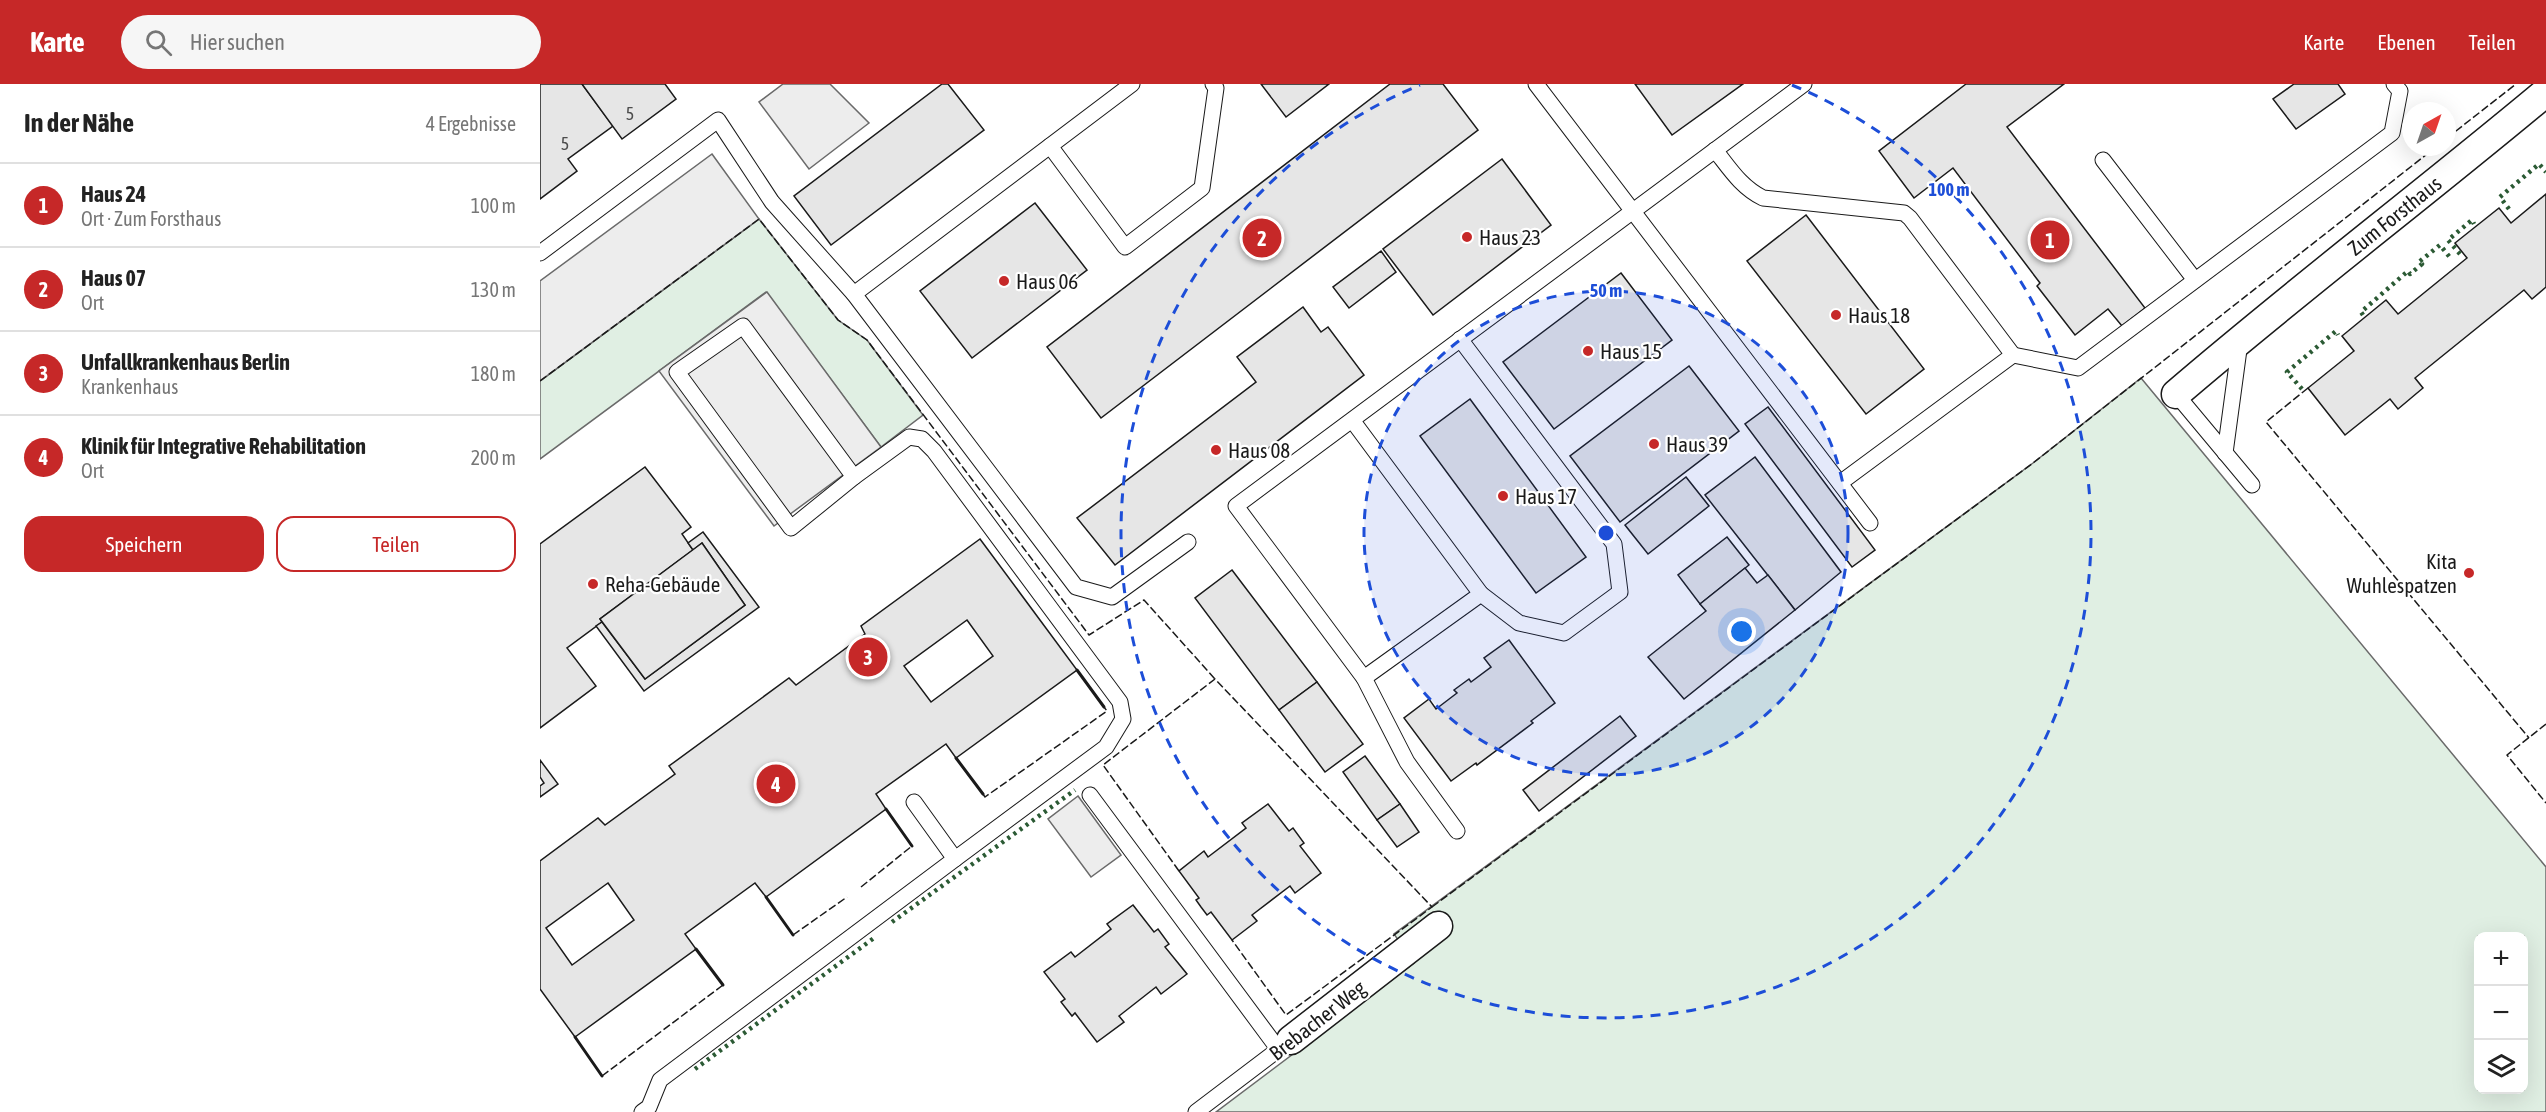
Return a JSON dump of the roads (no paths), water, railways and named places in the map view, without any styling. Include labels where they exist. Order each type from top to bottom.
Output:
[{"type":"street","name":"Zum Forsthaus","points":[[2176,394],[2240,339],[2546,92]]},
{"type":"street","name":"Brebacher Weg","points":[[1285,1045],[1438,926]]},
{"type":"lane","points":[[854,294],[1132,84]]},
{"type":"lane","points":[[1050,146],[1125,247],[1202,188],[1216,88],[1213,84]]},
{"type":"lane","points":[[1536,84],[1870,523]]},
{"type":"lane","points":[[1457,831],[1407,762],[1364,678],[1236,506],[1804,84]]},
{"type":"lane","points":[[1715,150],[1741,183],[1763,198],[1904,213],[1911,218],[2013,355],[2078,368],[2392,133],[2400,91],[2394,84]]},
{"type":"lane","points":[[540,253],[718,120],[772,202],[854,294],[1076,587],[1112,597],[1188,542]]},
{"type":"lane","points":[[2103,160],[2195,280]]},
{"type":"lane","points":[[642,1112],[649,1107],[660,1080],[1106,747],[1123,719],[1120,702],[934,451],[922,439],[909,437],[854,477],[791,528],[677,372],[743,326],[854,477]]},
{"type":"lane","points":[[1352,420],[1481,594],[1518,623],[1564,633],[1620,592],[1614,544],[1460,339]]},
{"type":"lane","points":[[2225,453],[2240,339]]},
{"type":"lane","points":[[1840,483],[2013,355]]},
{"type":"lane","name":"Zum Forsthaus","points":[[2176,394],[2252,485]]},
{"type":"lane","points":[[1364,678],[1481,594]]},
{"type":"lane","points":[[1090,795],[1285,1045]]},
{"type":"lane","points":[[914,802],[955,859]]},
{"type":"lane","name":"Brebacher Weg","points":[[1196,1112],[1285,1045]]},
{"type":"place","name":"Haus 23","points":[[1467,237]]},
{"type":"place","name":"Haus 07","points":[[1262,238]]},
{"type":"place","name":"Haus 24","points":[[2050,240]]},
{"type":"place","name":"Haus 06","points":[[1004,281]]},
{"type":"place","name":"Haus 18","points":[[1836,315]]},
{"type":"place","name":"Haus 15","points":[[1588,351]]},
{"type":"place","name":"Haus 39","points":[[1654,444]]},
{"type":"place","name":"Haus 08","points":[[1216,450]]},
{"type":"place","name":"Haus 17","points":[[1503,496]]},
{"type":"place","name":"Kita Wuhlespatzen","points":[[2469,573]]},
{"type":"place","name":"Reha-Gebäude","points":[[593,584]]},
{"type":"place","name":"Unfallkrankenhaus Berlin","points":[[868,657]]},
{"type":"place","name":"Klinik für Integrative Rehabilitation","points":[[776,784]]}]
